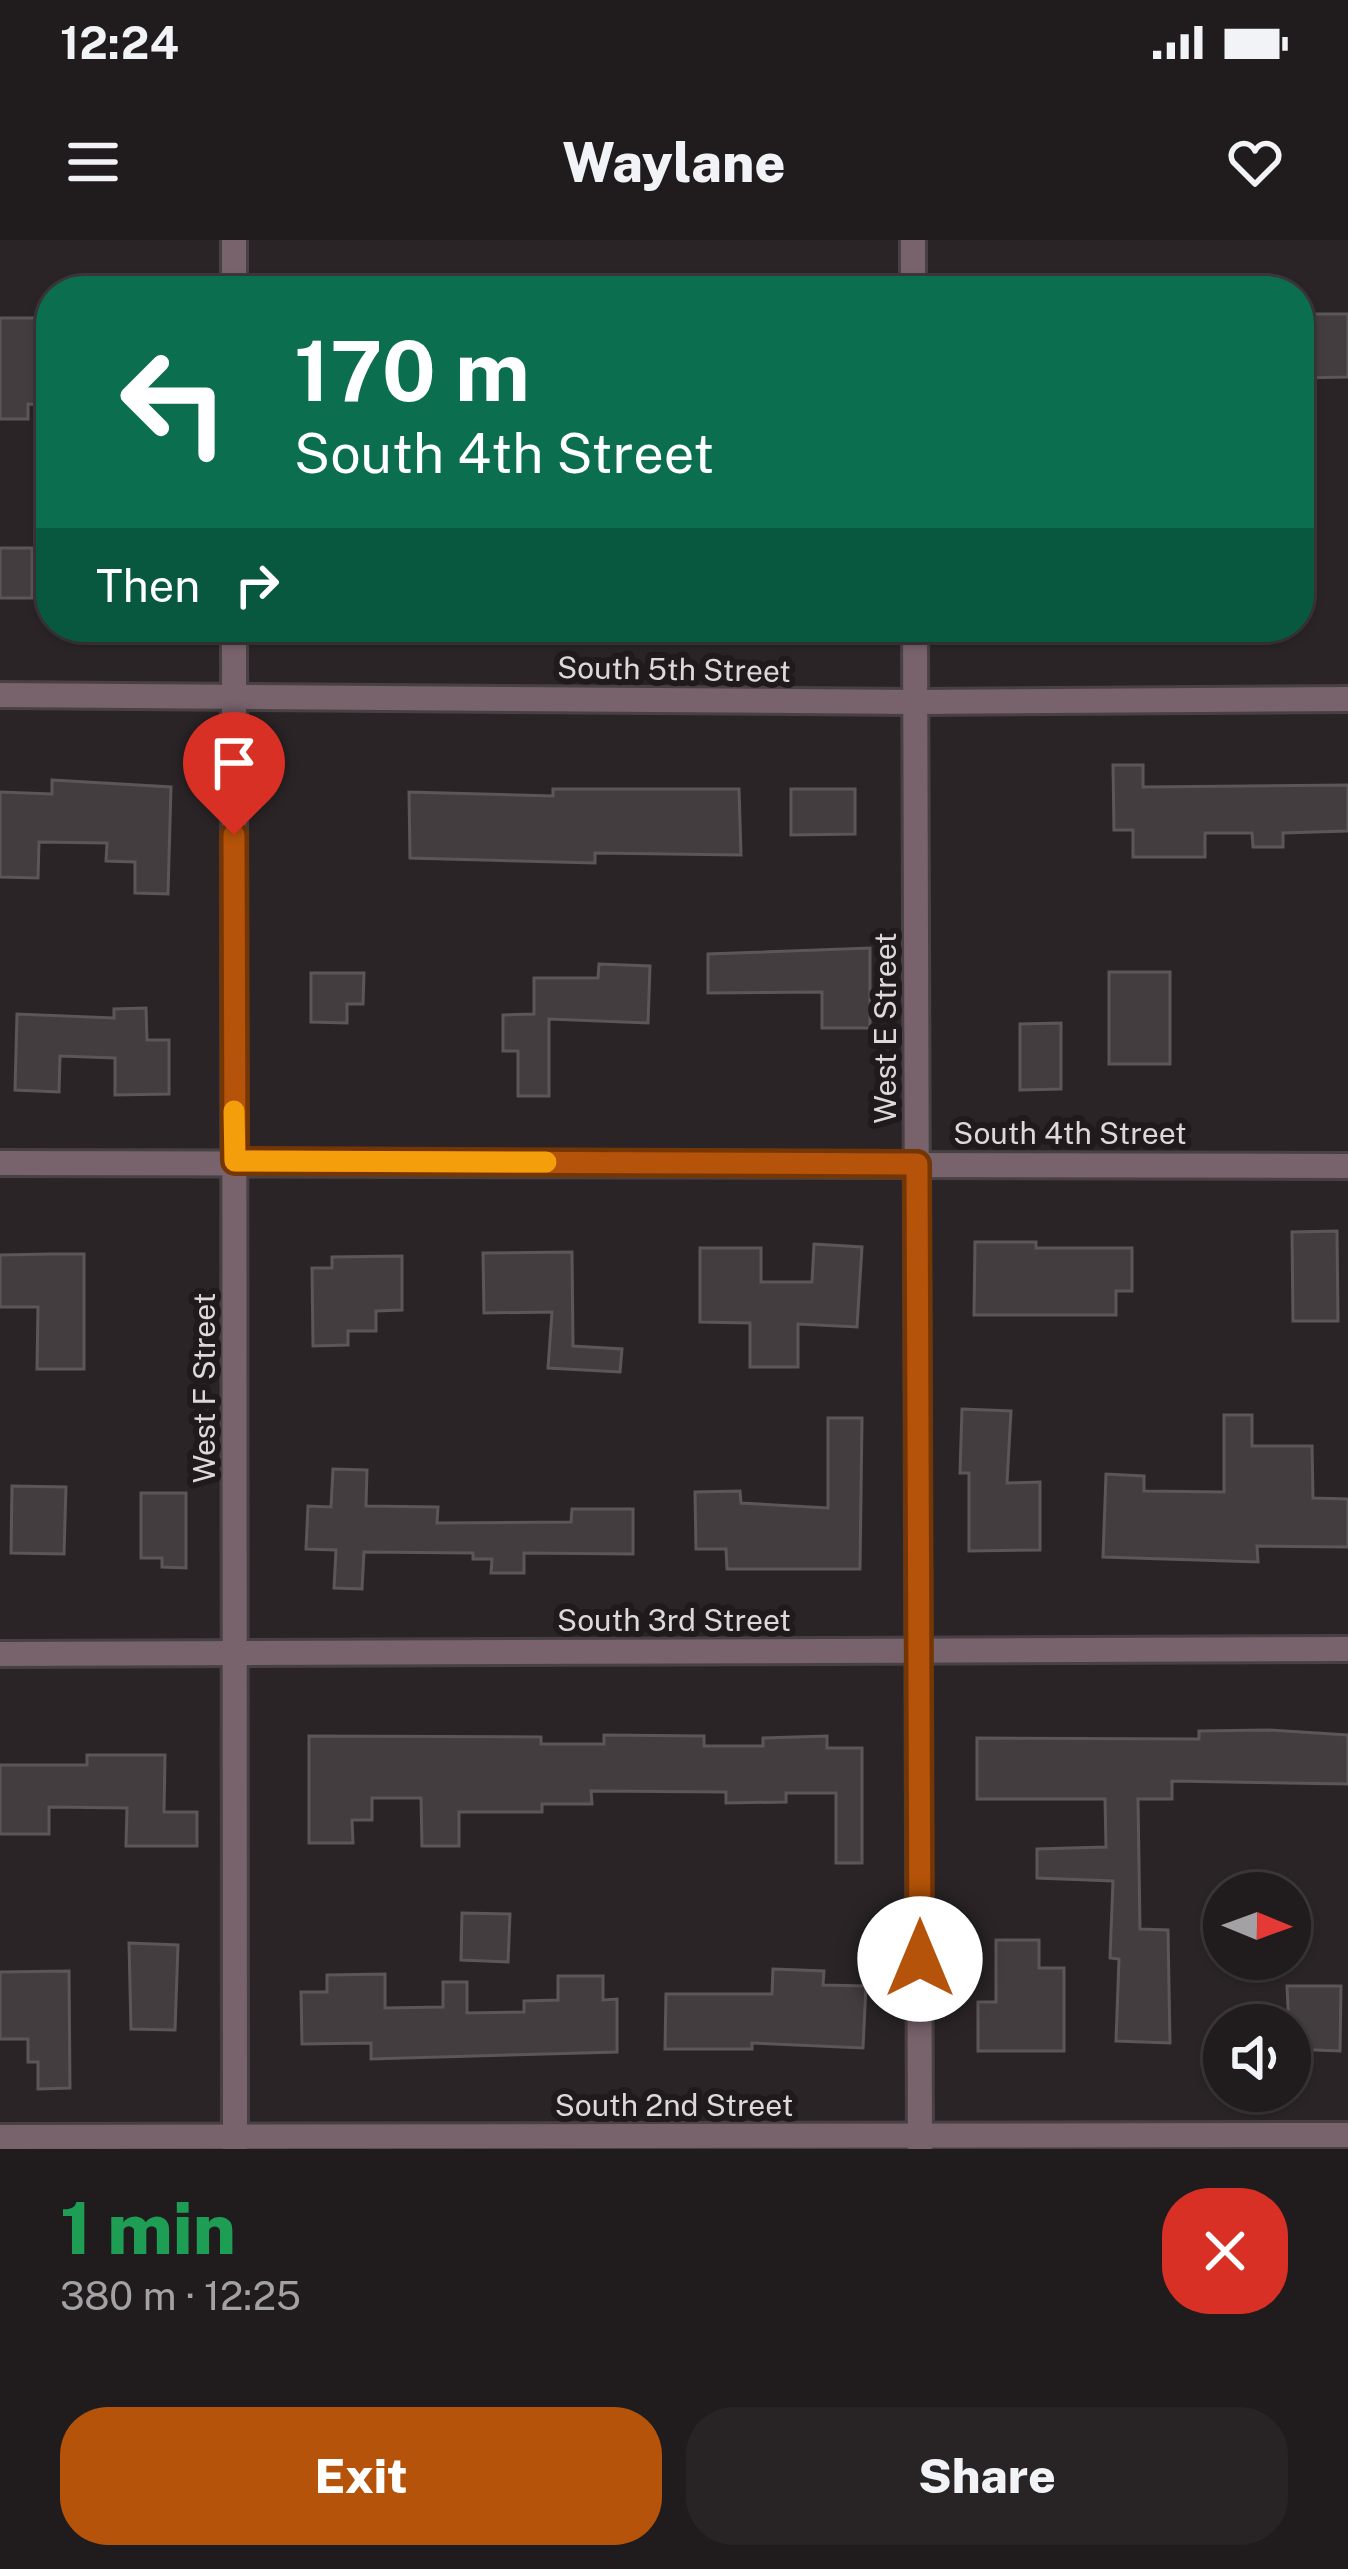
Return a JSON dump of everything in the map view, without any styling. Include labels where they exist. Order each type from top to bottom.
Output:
[{"type":"street","points":[[234,240],[234,276]]},
{"type":"street","points":[[913,240],[914,276]]},
{"type":"street","name":"West F Street","points":[[234,642],[235,2143]]},
{"type":"street","name":"West E Street","points":[[915,642],[920,2142]]},
{"type":"street","name":"South 5th Street","points":[[0,695],[915,702],[1348,699]]},
{"type":"street","name":"South 4th Street","points":[[0,1163],[1348,1166]]},
{"type":"street","name":"South 3rd Street","points":[[0,1654],[1348,1649]]},
{"type":"street","name":"South 2nd Street","points":[[0,2137],[235,2143],[920,2142],[1348,2135]]},
{"type":"building","points":[[1314,314],[1348,314],[1348,377],[1314,378]]},
{"type":"building","points":[[0,318],[36,318],[36,404],[28,404],[28,419],[0,419]]},
{"type":"building","points":[[0,548],[32,548],[32,598],[0,598]]},
{"type":"building","points":[[1113,765],[1143,765],[1143,787],[1348,785],[1348,831],[1283,833],[1283,847],[1253,847],[1252,833],[1205,833],[1205,857],[1133,857],[1133,830],[1114,830]]},
{"type":"building","points":[[52,780],[171,787],[168,894],[135,893],[135,862],[106,861],[107,843],[39,842],[38,878],[0,877],[0,792],[52,794]]},
{"type":"building","points":[[553,789],[739,789],[741,855],[595,853],[595,863],[410,858],[409,792],[553,796]]},
{"type":"building","points":[[791,789],[855,789],[855,834],[791,835]]},
{"type":"building","points":[[870,948],[870,1028],[822,1028],[822,992],[708,993],[708,954]]},
{"type":"building","points":[[599,964],[650,966],[648,1023],[549,1019],[549,1096],[518,1096],[518,1051],[503,1051],[503,1015],[534,1014],[534,978],[598,978]]},
{"type":"building","points":[[1109,972],[1170,972],[1170,1064],[1109,1064]]},
{"type":"building","points":[[311,973],[364,973],[363,1004],[347,1004],[347,1023],[311,1022]]},
{"type":"building","points":[[146,1008],[147,1040],[169,1040],[169,1094],[115,1095],[115,1058],[60,1056],[59,1092],[15,1090],[17,1014],[114,1018],[114,1009]]},
{"type":"building","points":[[1061,1023],[1061,1089],[1020,1090],[1020,1024]]},
{"type":"building","points":[[1337,1231],[1338,1321],[1293,1321],[1292,1232]]},
{"type":"building","points":[[975,1242],[1036,1242],[1036,1248],[1132,1248],[1132,1291],[1116,1291],[1116,1315],[974,1315]]},
{"type":"building","points":[[814,1244],[862,1247],[857,1327],[798,1324],[798,1367],[750,1367],[750,1323],[700,1322],[700,1248],[761,1248],[761,1282],[812,1282]]},
{"type":"building","points":[[572,1252],[573,1346],[622,1349],[620,1372],[548,1368],[552,1312],[484,1313],[483,1253]]},
{"type":"building","points":[[84,1254],[84,1369],[37,1369],[38,1307],[0,1307],[0,1255]]},
{"type":"building","points":[[402,1256],[402,1310],[376,1311],[376,1331],[348,1331],[348,1345],[313,1346],[312,1268],[332,1268],[332,1257]]},
{"type":"building","points":[[962,1409],[1011,1411],[1007,1483],[1040,1482],[1040,1550],[969,1551],[969,1473],[960,1473]]},
{"type":"building","points":[[1224,1415],[1252,1415],[1252,1446],[1312,1446],[1313,1498],[1348,1499],[1348,1547],[1257,1546],[1258,1562],[1103,1557],[1106,1474],[1144,1476],[1144,1491],[1224,1492]]},
{"type":"building","points":[[828,1418],[862,1418],[860,1569],[727,1569],[726,1549],[696,1549],[695,1492],[740,1491],[741,1503],[828,1508]]},
{"type":"building","points":[[333,1469],[367,1470],[366,1506],[438,1507],[437,1523],[571,1522],[572,1509],[633,1509],[633,1554],[524,1553],[524,1573],[491,1573],[492,1559],[473,1559],[473,1553],[364,1552],[362,1589],[334,1588],[336,1550],[306,1549],[308,1506],[331,1507]]},
{"type":"building","points":[[12,1486],[66,1487],[64,1554],[11,1553]]},
{"type":"building","points":[[141,1493],[186,1493],[186,1568],[162,1567],[162,1558],[141,1558]]},
{"type":"building","points":[[1199,1731],[1348,1735],[1348,1784],[1172,1781],[1172,1799],[1138,1799],[1140,1929],[1168,1930],[1170,2043],[1116,2041],[1119,1959],[1110,1958],[1113,1881],[1037,1878],[1037,1849],[1106,1847],[1105,1799],[977,1799],[977,1738],[1199,1739]]},
{"type":"building","points":[[604,1735],[704,1736],[704,1746],[763,1746],[763,1738],[827,1736],[827,1748],[862,1748],[862,1863],[836,1863],[836,1793],[786,1793],[786,1802],[726,1803],[726,1792],[591,1791],[592,1804],[542,1804],[542,1812],[459,1812],[459,1846],[422,1846],[421,1798],[372,1798],[372,1820],[352,1820],[353,1843],[309,1843],[309,1736],[541,1737],[541,1744],[604,1744]]},
{"type":"building","points":[[87,1755],[165,1755],[164,1812],[197,1812],[197,1846],[126,1846],[127,1808],[49,1807],[49,1834],[0,1834],[0,1765],[87,1765]]},
{"type":"building","points":[[462,1913],[510,1914],[508,1962],[461,1960]]},
{"type":"building","points":[[996,1940],[1039,1940],[1039,1968],[1064,1968],[1064,2051],[978,2051],[978,2002],[996,2002]]},
{"type":"building","points":[[129,1943],[178,1945],[175,2030],[131,2029]]},
{"type":"building","points":[[773,1969],[824,1971],[823,1985],[866,1986],[863,2048],[752,2043],[752,2049],[665,2049],[666,1994],[772,1994]]},
{"type":"building","points":[[69,1971],[70,2088],[38,2089],[38,2062],[28,2062],[28,2039],[0,2039],[0,1972]]},
{"type":"building","points":[[385,1974],[385,2008],[443,2007],[443,1982],[467,1982],[467,2013],[524,2012],[524,2001],[558,2000],[558,1976],[603,1976],[603,2000],[617,1999],[617,2052],[371,2059],[371,2043],[302,2044],[301,1992],[327,1992],[327,1975]]},
{"type":"building","points":[[1287,1986],[1341,1986],[1340,2051],[1311,2050],[1311,2004],[1288,2004]]},
{"type":"slow traffic","points":[[234,1111],[235,1161],[546,1162]]},
{"type":"route","points":[[234,835],[235,1161],[917,1164],[920,1959]]}]
